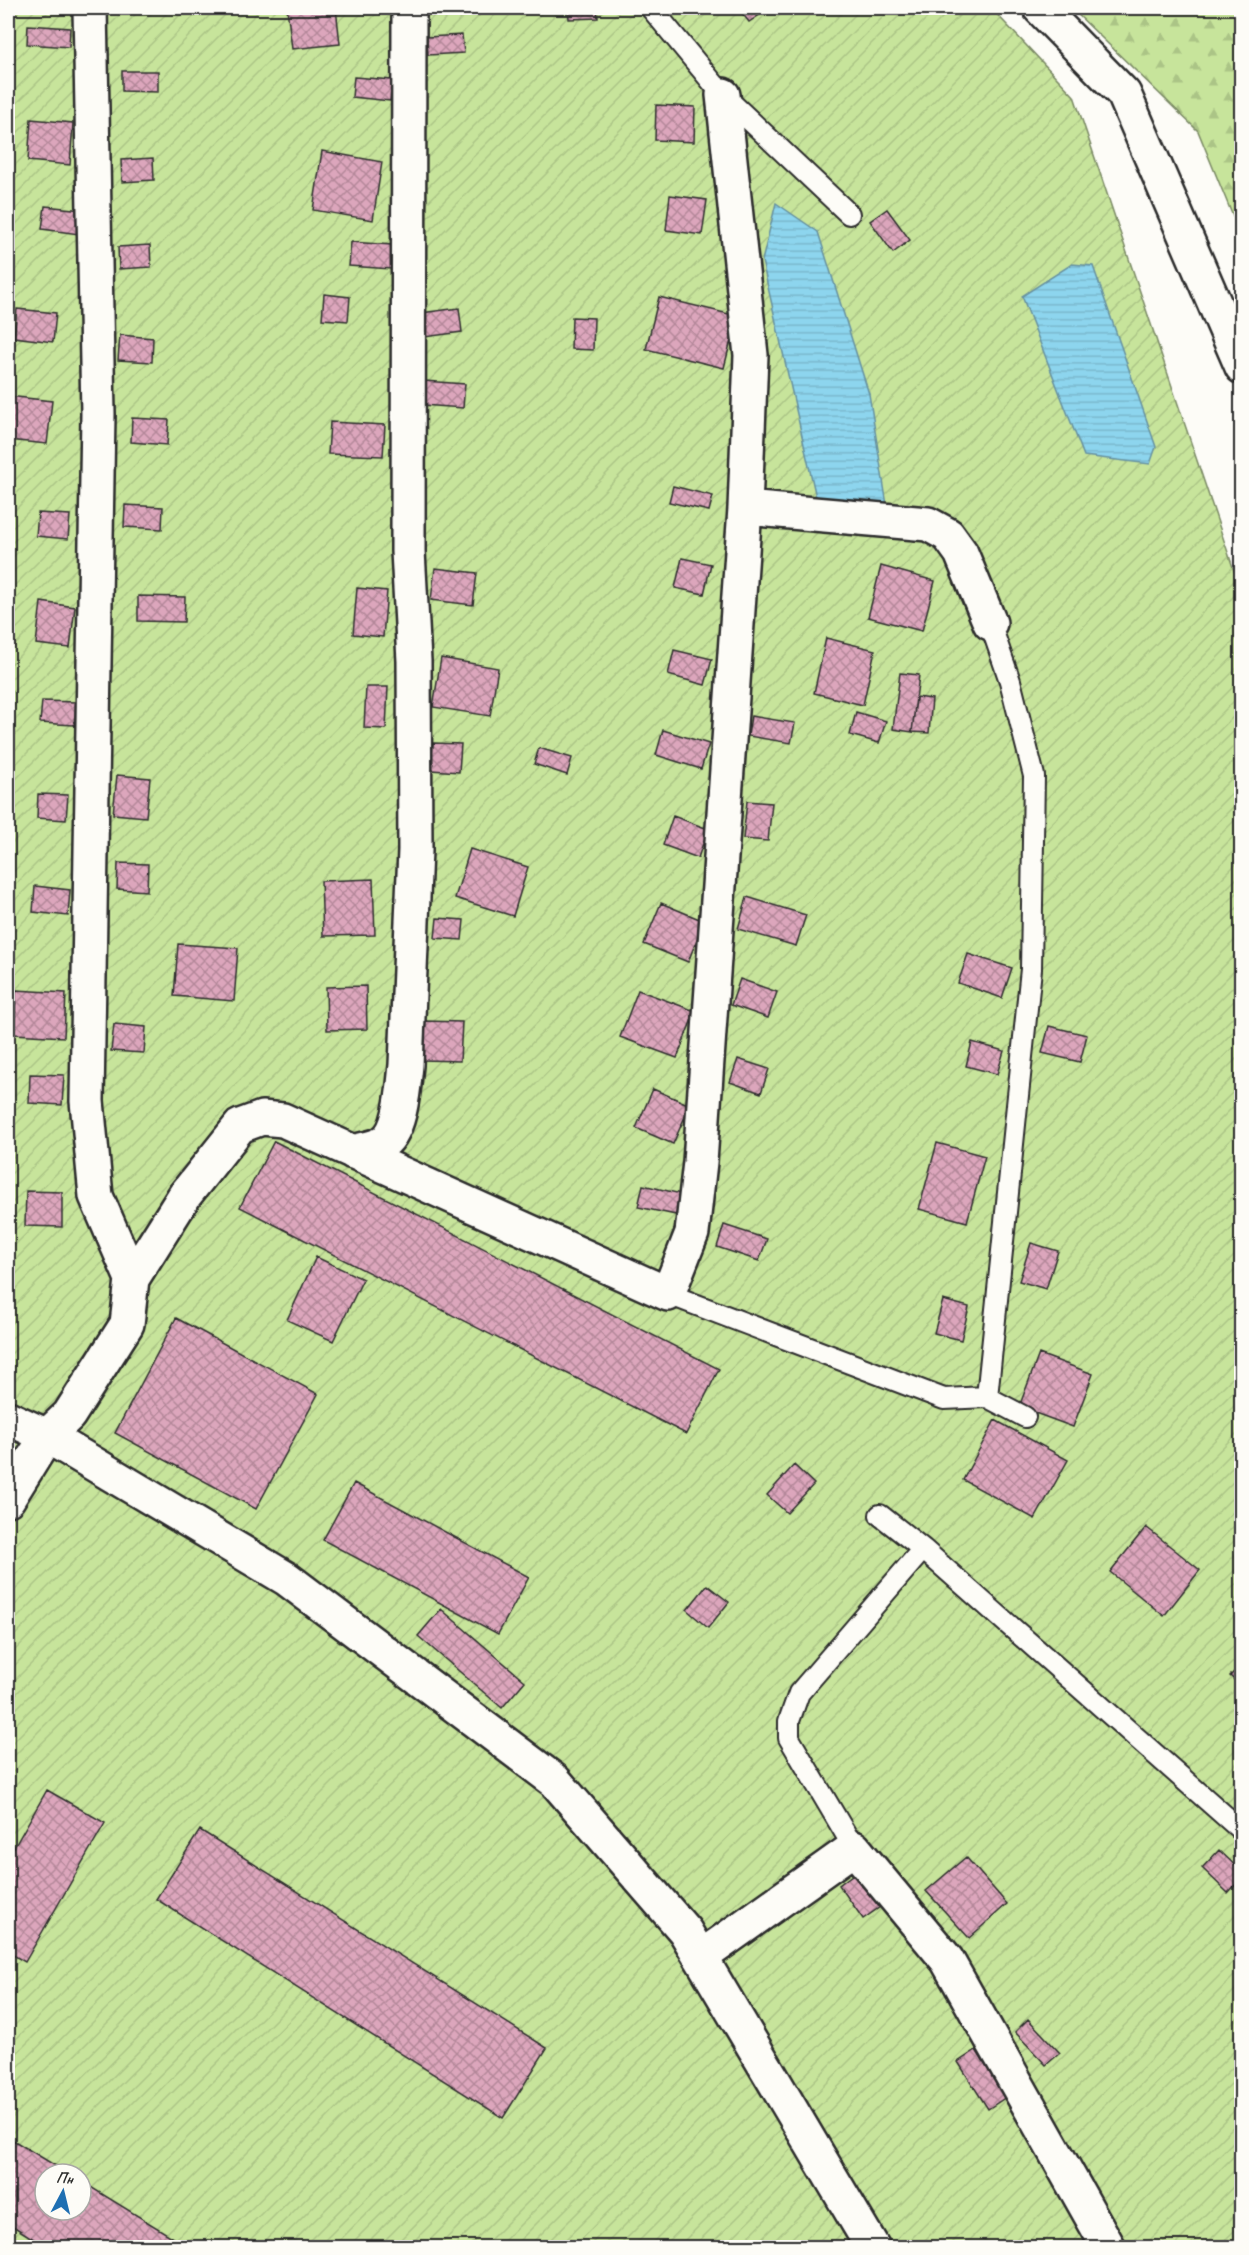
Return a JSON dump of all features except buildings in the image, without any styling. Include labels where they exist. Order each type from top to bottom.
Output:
[{"type":"street","points":[[90,8],[98,414],[87,1101],[96,1196],[132,1279]]},
{"type":"street","points":[[353,1152],[382,1144],[392,1132],[403,1094],[406,1065],[415,849],[414,662],[408,551],[409,8]]},
{"type":"street","points":[[1040,8],[1124,94],[1242,367]]},
{"type":"street","points":[[8,1499],[47,1436],[69,1414],[127,1324],[132,1279],[185,1195],[240,1126],[262,1118],[283,1120],[668,1294],[692,1233],[700,1162],[745,508],[751,355],[723,95]]},
{"type":"street","points":[[745,508],[928,524],[948,535],[962,554],[990,623]]},
{"type":"street","points":[[8,1418],[47,1436],[287,1579],[555,1781],[685,1931],[873,2247]]},
{"type":"street","points":[[701,1958],[854,1848],[947,1960],[1109,2247]]},
{"type":"lane","points":[[651,8],[723,95],[849,214]]},
{"type":"lane","points":[[987,1397],[1031,969],[1034,776],[1010,681],[990,623]]},
{"type":"lane","points":[[668,1294],[944,1400],[987,1397],[1025,1417]]},
{"type":"lane","points":[[880,1515],[923,1549],[1242,1831]]},
{"type":"lane","points":[[854,1848],[789,1738],[789,1721],[798,1693],[923,1549]]},
{"type":"green space","points":[[8,8],[991,8],[1074,96],[1241,591],[1241,2247],[8,2248]]},
{"type":"green space","points":[[1071,8],[1241,8],[1241,236],[1198,131]]},
{"type":"water","points":[[776,203],[818,232],[869,394],[887,505],[818,506],[762,261]]},
{"type":"water","points":[[1072,264],[1093,266],[1156,447],[1150,464],[1084,456],[1022,296]]}]
